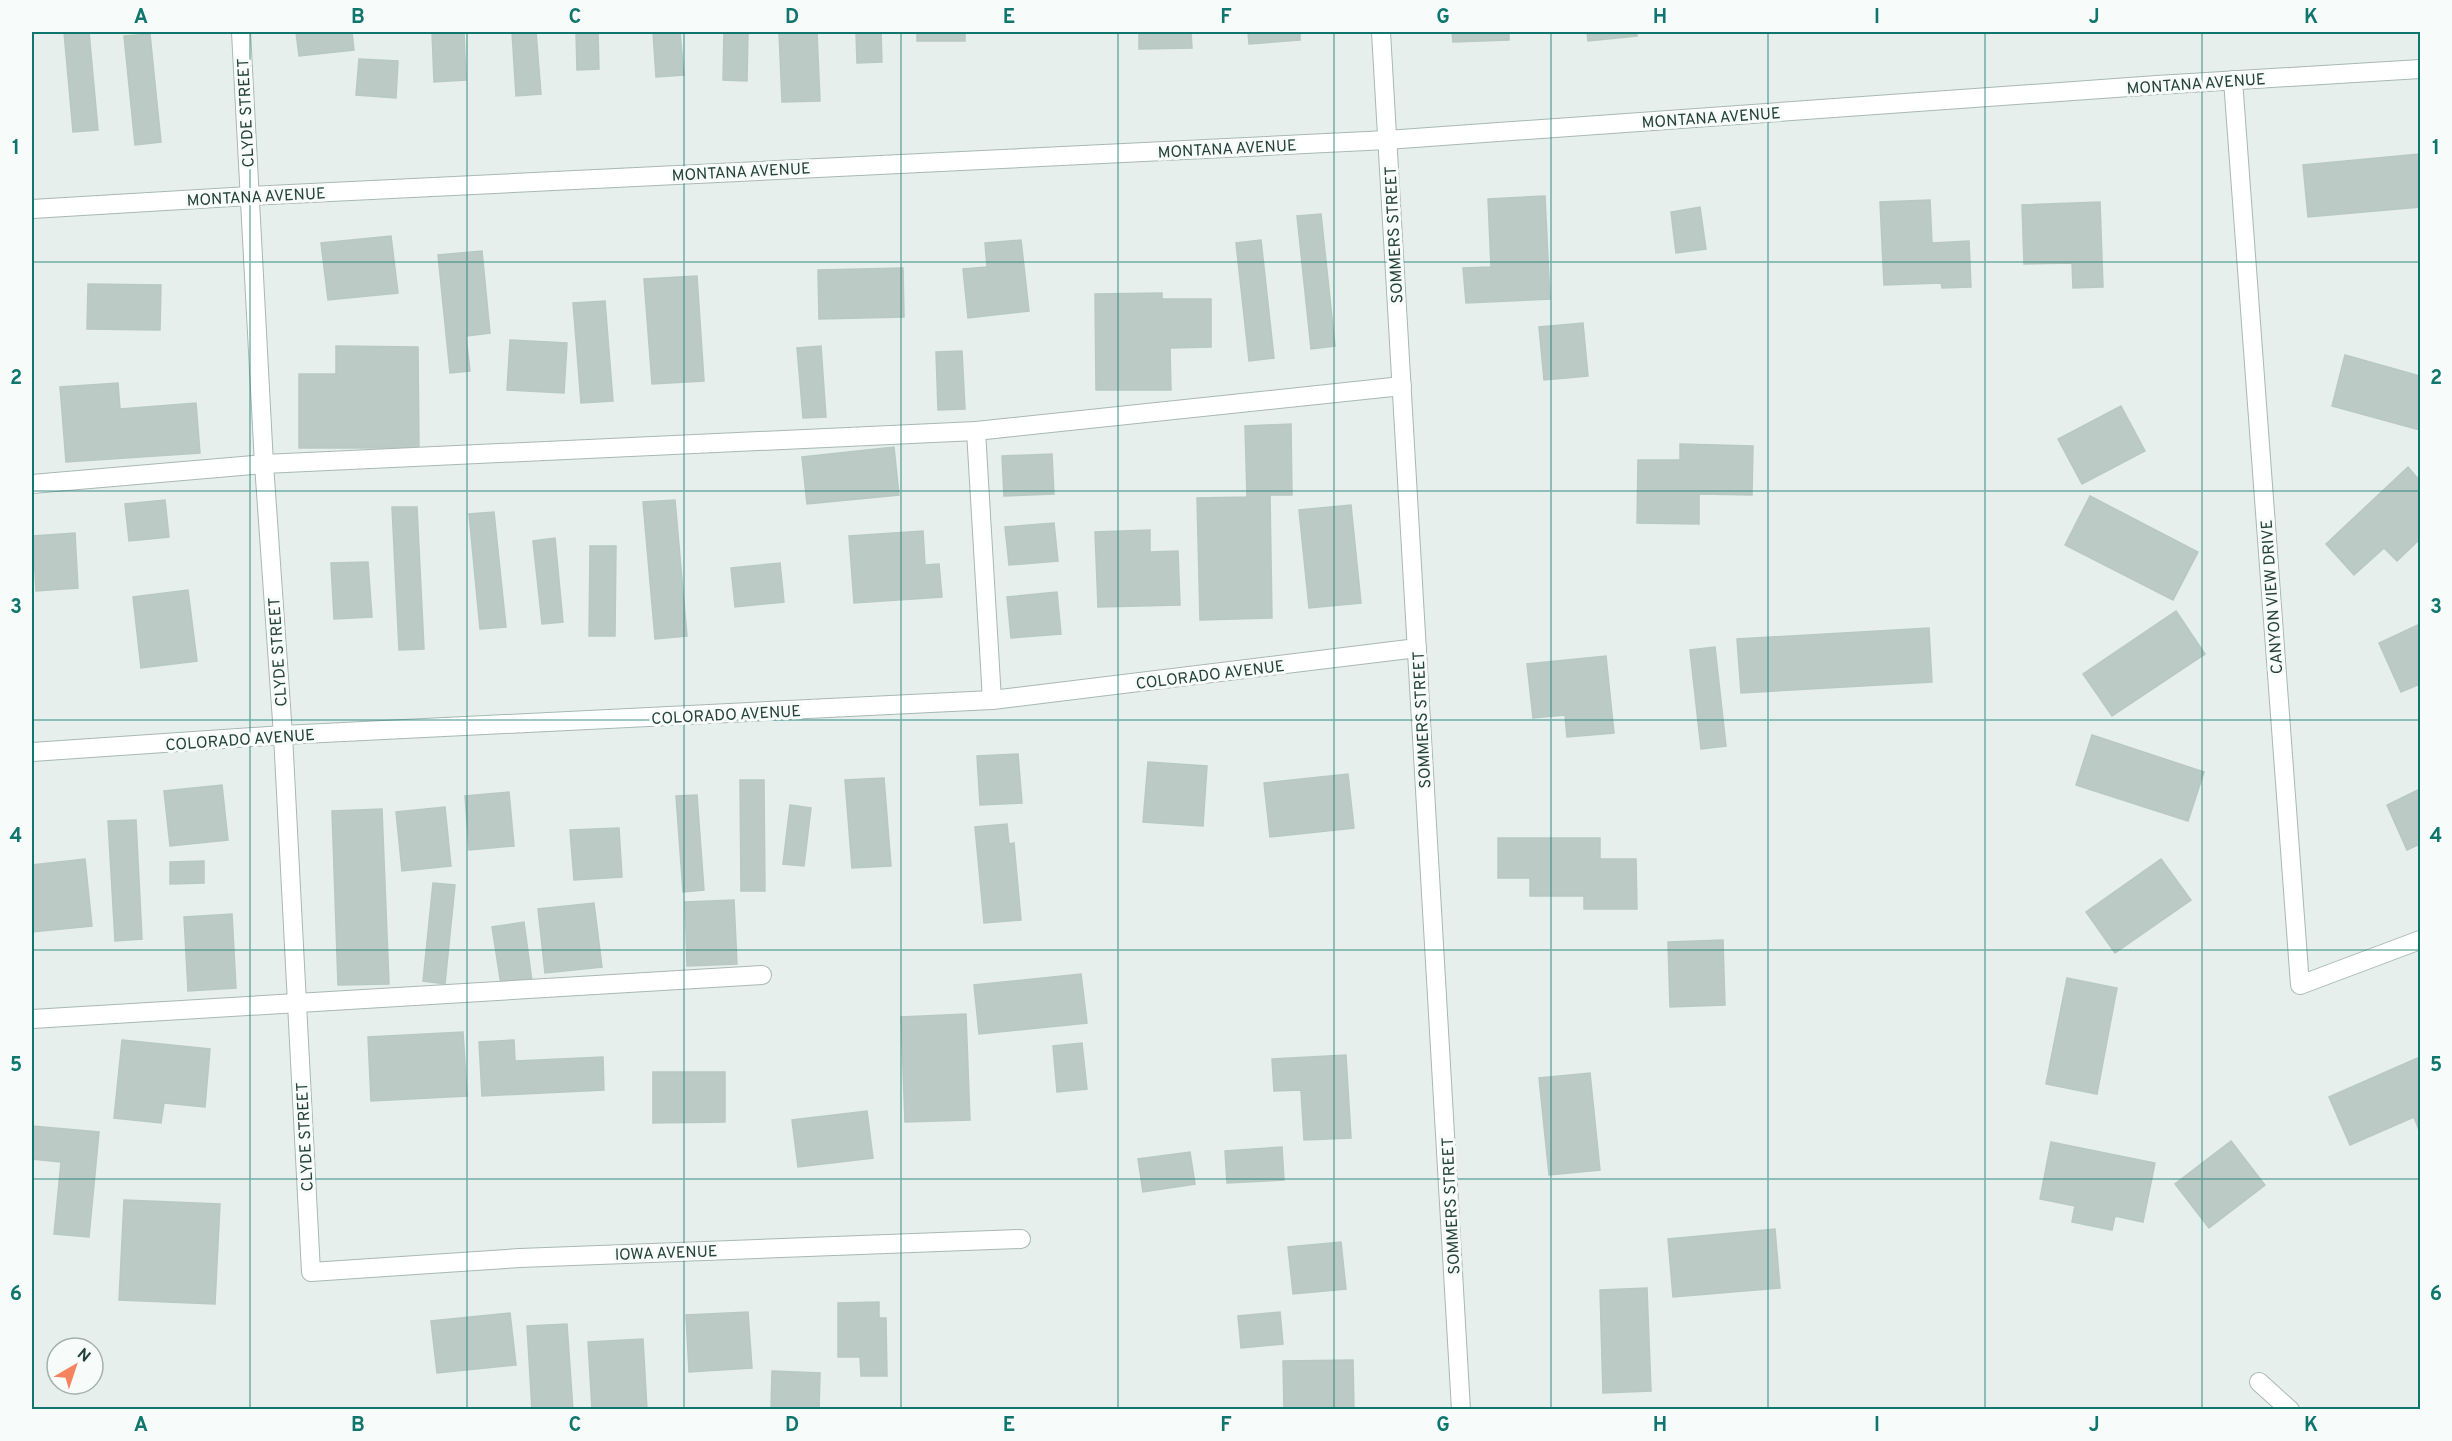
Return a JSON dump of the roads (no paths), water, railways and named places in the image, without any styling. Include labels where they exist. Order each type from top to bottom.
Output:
[{"type":"street","name":"CLYDE STREET","points":[[241,32],[264,464],[283,735],[311,1272]]},
{"type":"street","name":"SOMMERS STREET","points":[[1381,32],[1461,1410]]},
{"type":"street","name":"MONTANA AVENUE","points":[[32,209],[249,196],[1387,140],[2233,80],[2421,69]]},
{"type":"street","name":"CANYON VIEW DRIVE","points":[[2233,80],[2300,985],[2421,940]]},
{"type":"street","points":[[32,484],[264,464],[976,431],[1402,386]]},
{"type":"street","points":[[976,431],[992,700]]},
{"type":"street","name":"COLORADO AVENUE","points":[[32,752],[283,735],[992,700],[1417,648]]},
{"type":"street","points":[[32,1019],[762,975]]},
{"type":"street","name":"IOWA AVENUE","points":[[311,1272],[520,1258],[1021,1239]]},
{"type":"street","points":[[2259,1382],[2290,1410]]}]
